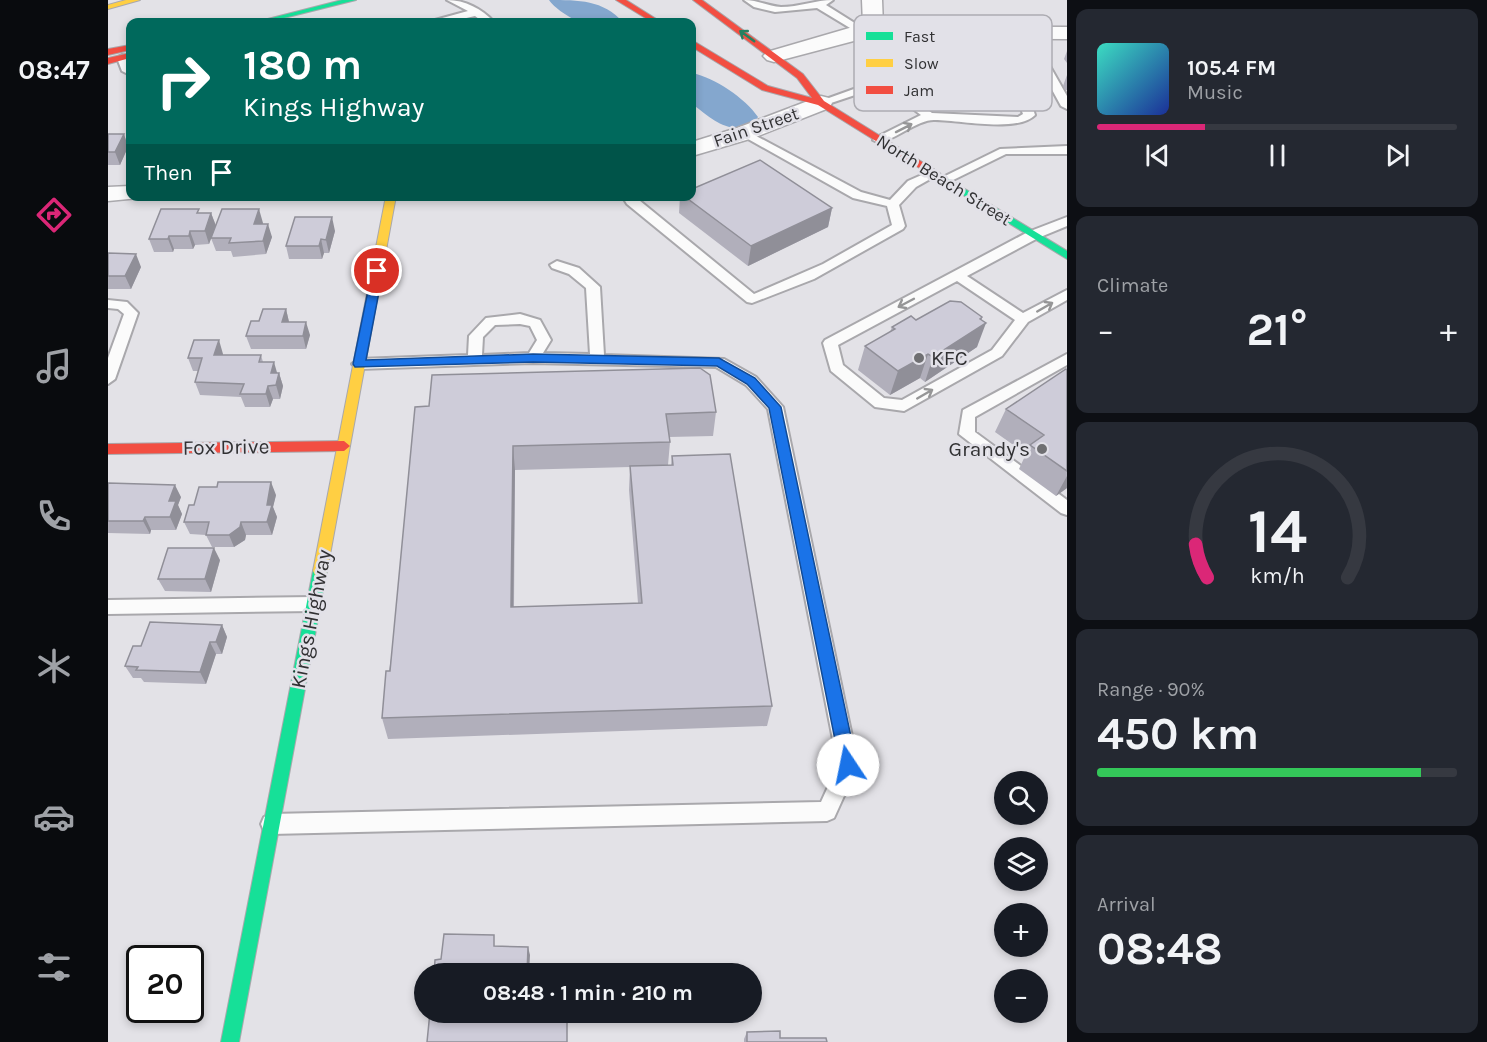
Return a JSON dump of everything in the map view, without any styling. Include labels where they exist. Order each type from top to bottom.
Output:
[{"type":"main road","points":[[108,7],[136,0]]},
{"type":"main road","points":[[277,18],[352,0]]},
{"type":"main road","points":[[620,0],[650,18]]},
{"type":"main road","name":"North Beach Street","points":[[697,0],[800,76],[821,103]]},
{"type":"main road","name":"North Beach Street","points":[[696,46],[765,88],[821,103],[1067,256]]},
{"type":"main road","points":[[108,52],[126,54]]},
{"type":"main road","points":[[108,61],[126,55]]},
{"type":"main road","name":"Kings Highway","points":[[230,1042],[390,201]]},
{"type":"main road","name":"Fox Drive","points":[[108,449],[344,446]]},
{"type":"street","points":[[872,0],[874,15]]},
{"type":"street","points":[[774,56],[854,35]]},
{"type":"street","name":"Fain Street","points":[[696,148],[745,133],[821,103]]},
{"type":"street","points":[[108,194],[126,193]]},
{"type":"lane","points":[[452,0],[484,18]]},
{"type":"lane","points":[[749,0],[763,9],[789,10],[824,3],[854,25]]},
{"type":"lane","points":[[454,18],[477,12]]},
{"type":"lane","points":[[1052,79],[1067,106]]},
{"type":"lane","points":[[821,103],[854,92]]},
{"type":"lane","points":[[921,111],[928,116]]},
{"type":"lane","points":[[879,140],[928,116],[1010,121],[1021,120],[1029,116],[1028,111]]},
{"type":"lane","points":[[745,133],[857,195],[893,204]]},
{"type":"lane","points":[[893,204],[912,184],[938,177],[1004,152],[1067,150]]},
{"type":"lane","points":[[630,201],[752,299],[782,290],[862,249],[899,226],[893,204]]},
{"type":"lane","points":[[1067,221],[1033,235],[830,343],[836,367],[880,404],[904,406],[997,353],[1023,319],[1067,294]]},
{"type":"lane","points":[[557,265],[574,271],[593,287],[597,360]]},
{"type":"lane","points":[[957,275],[1023,319]]},
{"type":"lane","points":[[108,304],[122,305],[131,313],[108,379]]},
{"type":"lane","points":[[475,359],[476,336],[491,321],[520,319],[535,323],[544,340],[533,358]]},
{"type":"lane","points":[[272,824],[827,811],[848,765],[775,407],[751,381],[719,362],[533,358],[359,364]]},
{"type":"lane","points":[[1067,359],[968,414],[967,434],[1067,509]]},
{"type":"lane","points":[[108,608],[314,604]]},
{"type":"building","points":[[108,134],[124,134],[115,152],[108,152]]},
{"type":"building","points":[[760,160],[832,208],[751,246],[691,201],[696,201],[696,187]]},
{"type":"building","points":[[161,209],[199,209],[197,213],[211,213],[205,231],[190,231],[189,236],[169,236],[168,239],[149,239]]},
{"type":"building","points":[[222,209],[259,209],[254,224],[268,224],[263,241],[229,243],[231,238],[211,238]]},
{"type":"building","points":[[295,217],[332,217],[326,240],[321,239],[319,246],[286,246]]},
{"type":"building","points":[[108,253],[136,254],[125,276],[108,276]]},
{"type":"building","points":[[950,301],[961,302],[982,317],[980,319],[986,323],[933,357],[928,354],[898,371],[865,346],[895,329],[892,327],[911,316],[916,320]]},
{"type":"building","points":[[263,309],[286,309],[282,322],[306,322],[303,336],[246,336],[251,321],[259,321]]},
{"type":"building","points":[[194,340],[219,340],[214,355],[261,355],[259,362],[274,362],[271,373],[279,373],[276,385],[268,386],[266,394],[240,394],[244,384],[195,382],[202,358],[188,358]]},
{"type":"building","points":[[700,368],[710,375],[716,412],[666,414],[670,442],[513,446],[511,607],[642,603],[630,466],[673,465],[672,456],[730,454],[772,706],[382,718],[386,671],[390,671],[415,407],[429,406],[432,375]]},
{"type":"building","points":[[1066,369],[1067,471],[1030,445],[1044,435],[1006,409]]},
{"type":"building","points":[[218,482],[271,482],[267,505],[272,505],[267,522],[241,522],[240,527],[229,535],[206,535],[209,522],[184,522],[189,505],[194,505],[199,487],[217,487]]},
{"type":"building","points":[[108,483],[175,485],[169,501],[176,501],[170,517],[145,517],[143,521],[108,521]]},
{"type":"building","points":[[168,548],[214,548],[205,579],[158,579]]},
{"type":"building","points":[[150,622],[222,625],[216,642],[210,642],[200,672],[136,670],[138,667],[125,666],[133,646],[141,646]]},
{"type":"building","points":[[444,934],[494,935],[494,946],[528,947],[527,963],[435,963],[435,960],[441,959]]},
{"type":"building","points":[[429,1023],[567,1023],[567,1042],[427,1042]]},
{"type":"building","points":[[780,1031],[780,1038],[826,1038],[827,1042],[747,1042],[747,1032]]},
{"type":"waterway","points":[[567,0],[578,4],[598,18]]},
{"type":"waterway","points":[[696,88],[737,117]]},
{"type":"traffic: fast","points":[[277,18],[352,0]]},
{"type":"traffic: fast","points":[[932,172],[1067,256]]},
{"type":"traffic: fast","points":[[230,1042],[320,571]]},
{"type":"traffic: slow","points":[[108,7],[136,0]]},
{"type":"traffic: slow","points":[[320,571],[390,201]]},
{"type":"traffic: jam","points":[[620,0],[650,18]]},
{"type":"traffic: jam","points":[[697,0],[800,76],[821,103]]},
{"type":"traffic: jam","points":[[696,46],[765,88],[821,103],[932,172]]},
{"type":"traffic: jam","points":[[108,52],[126,49]]},
{"type":"traffic: jam","points":[[108,61],[126,57]]},
{"type":"traffic: jam","points":[[108,449],[344,446]]},
{"type":"place","name":"KFC","points":[[919,358]]},
{"type":"place","name":"Grandy's","points":[[1042,449]]},
{"type":"route","points":[[377,271],[359,364],[533,358],[719,362],[751,381],[775,407],[848,765]]}]
